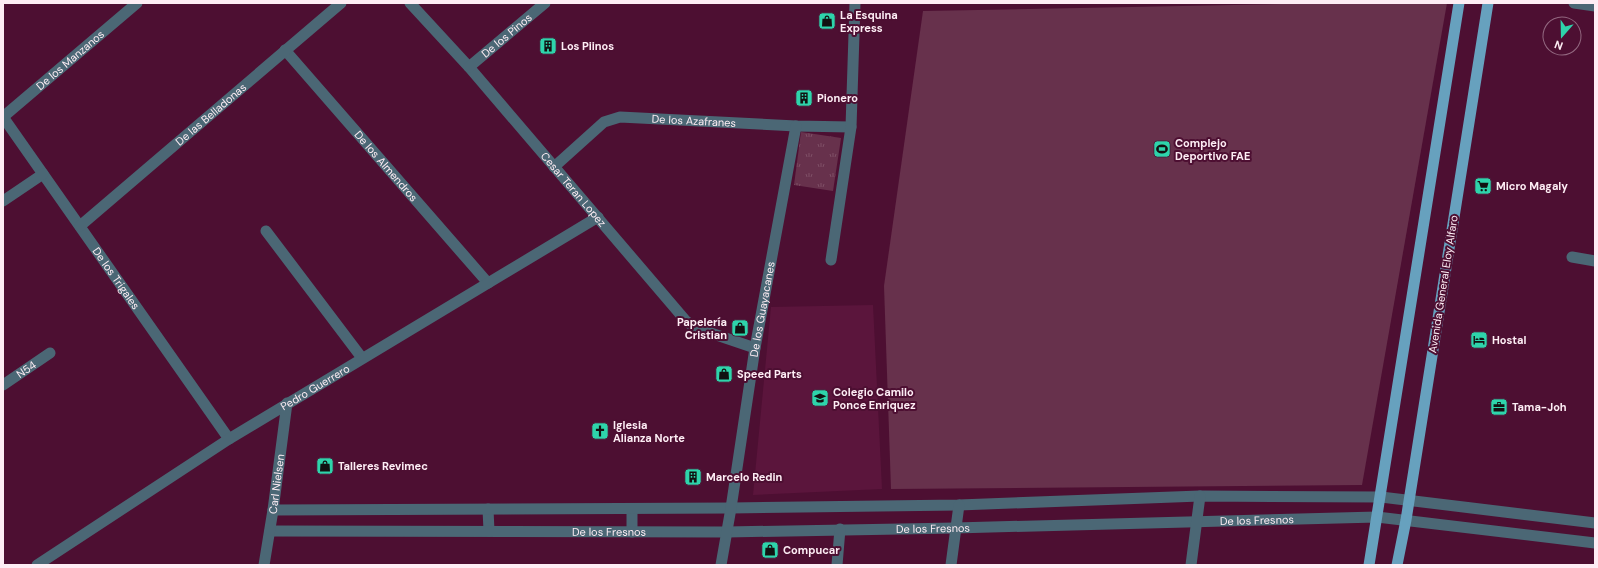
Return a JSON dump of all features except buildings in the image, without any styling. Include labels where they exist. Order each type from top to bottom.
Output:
[{"type":"main road","points":[[1369,565],[1459,3]]},
{"type":"main road","name":"Avenida General Eloy Alfaro","points":[[1397,565],[1406,520],[1488,3]]},
{"type":"street","name":"De los Manzanos","points":[[3,117],[136,3]]},
{"type":"street","name":"De las Belladonas","points":[[80,226],[284,50],[341,3]]},
{"type":"street","name":"Cesar Teran Lopez","points":[[410,3],[468,67],[686,321],[696,328],[755,348]]},
{"type":"street","name":"De los Pinos","points":[[468,67],[545,3]]},
{"type":"street","points":[[831,260],[852,127],[855,3]]},
{"type":"street","points":[[1574,3],[1595,6]]},
{"type":"street","name":"De los Almendros","points":[[284,50],[488,283]]},
{"type":"street","name":"De los Azafranes","points":[[554,167],[604,122],[620,116],[796,126],[852,127]]},
{"type":"street","name":"De los Trigales","points":[[3,117],[229,439]]},
{"type":"street","name":"De los Guayacanes","points":[[720,565],[731,508],[755,348],[796,126]]},
{"type":"street","points":[[3,201],[43,174]]},
{"type":"street","name":"Pedro Guerrero","points":[[37,565],[229,439],[287,403],[598,217]]},
{"type":"street","points":[[266,231],[362,358]]},
{"type":"street","points":[[1572,257],[1595,261]]},
{"type":"street","name":"N54","points":[[3,385],[50,353]]},
{"type":"street","name":"Carl Nielsen","points":[[264,565],[287,403]]},
{"type":"street","points":[[1191,565],[1198,521],[1200,496]]},
{"type":"street","name":"De los Fresnos","points":[[273,510],[731,508],[959,505],[1200,496],[1381,497],[1595,523]]},
{"type":"street","points":[[951,565],[959,505]]},
{"type":"street","points":[[488,509],[489,531]]},
{"type":"street","points":[[632,509],[632,532]]},
{"type":"street","name":"De los Fresnos","points":[[270,531],[727,532],[955,528],[1377,517],[1595,543]]},
{"type":"street","points":[[837,565],[840,529]]},
{"type":"shaded area","name":"Colegio Camilo Ponce Enriquez","points":[[873,305],[882,489],[753,495],[771,307]]},
{"type":"green space","name":"Complejo Deportivo FAE","points":[[1330,3],[1447,3],[1362,485],[891,489],[884,286],[923,11]]},
{"type":"green space","points":[[801,132],[841,138],[833,191],[794,185]]},
{"type":"place","name":"La Esquina Express","points":[[827,21]]},
{"type":"place","name":"Los Piinos","points":[[548,46]]},
{"type":"place","name":"Pionero","points":[[804,98]]},
{"type":"place","name":"Complejo Deportivo FAE","points":[[1162,149]]},
{"type":"place","name":"Micro Magaly","points":[[1483,186]]},
{"type":"place","name":"Papelería Cristian","points":[[740,328]]},
{"type":"place","name":"Hostal","points":[[1479,340]]},
{"type":"place","name":"Speed Parts","points":[[724,374]]},
{"type":"place","name":"Colegio Camilo Ponce Enriquez","points":[[820,398]]},
{"type":"place","name":"Tama-Joh","points":[[1499,407]]},
{"type":"place","name":"Iglesia Alianza Norte","points":[[600,431]]},
{"type":"place","name":"Talleres Revimec","points":[[325,466]]},
{"type":"place","name":"Marcelo Redin","points":[[693,477]]},
{"type":"place","name":"Compucar","points":[[770,550]]}]
